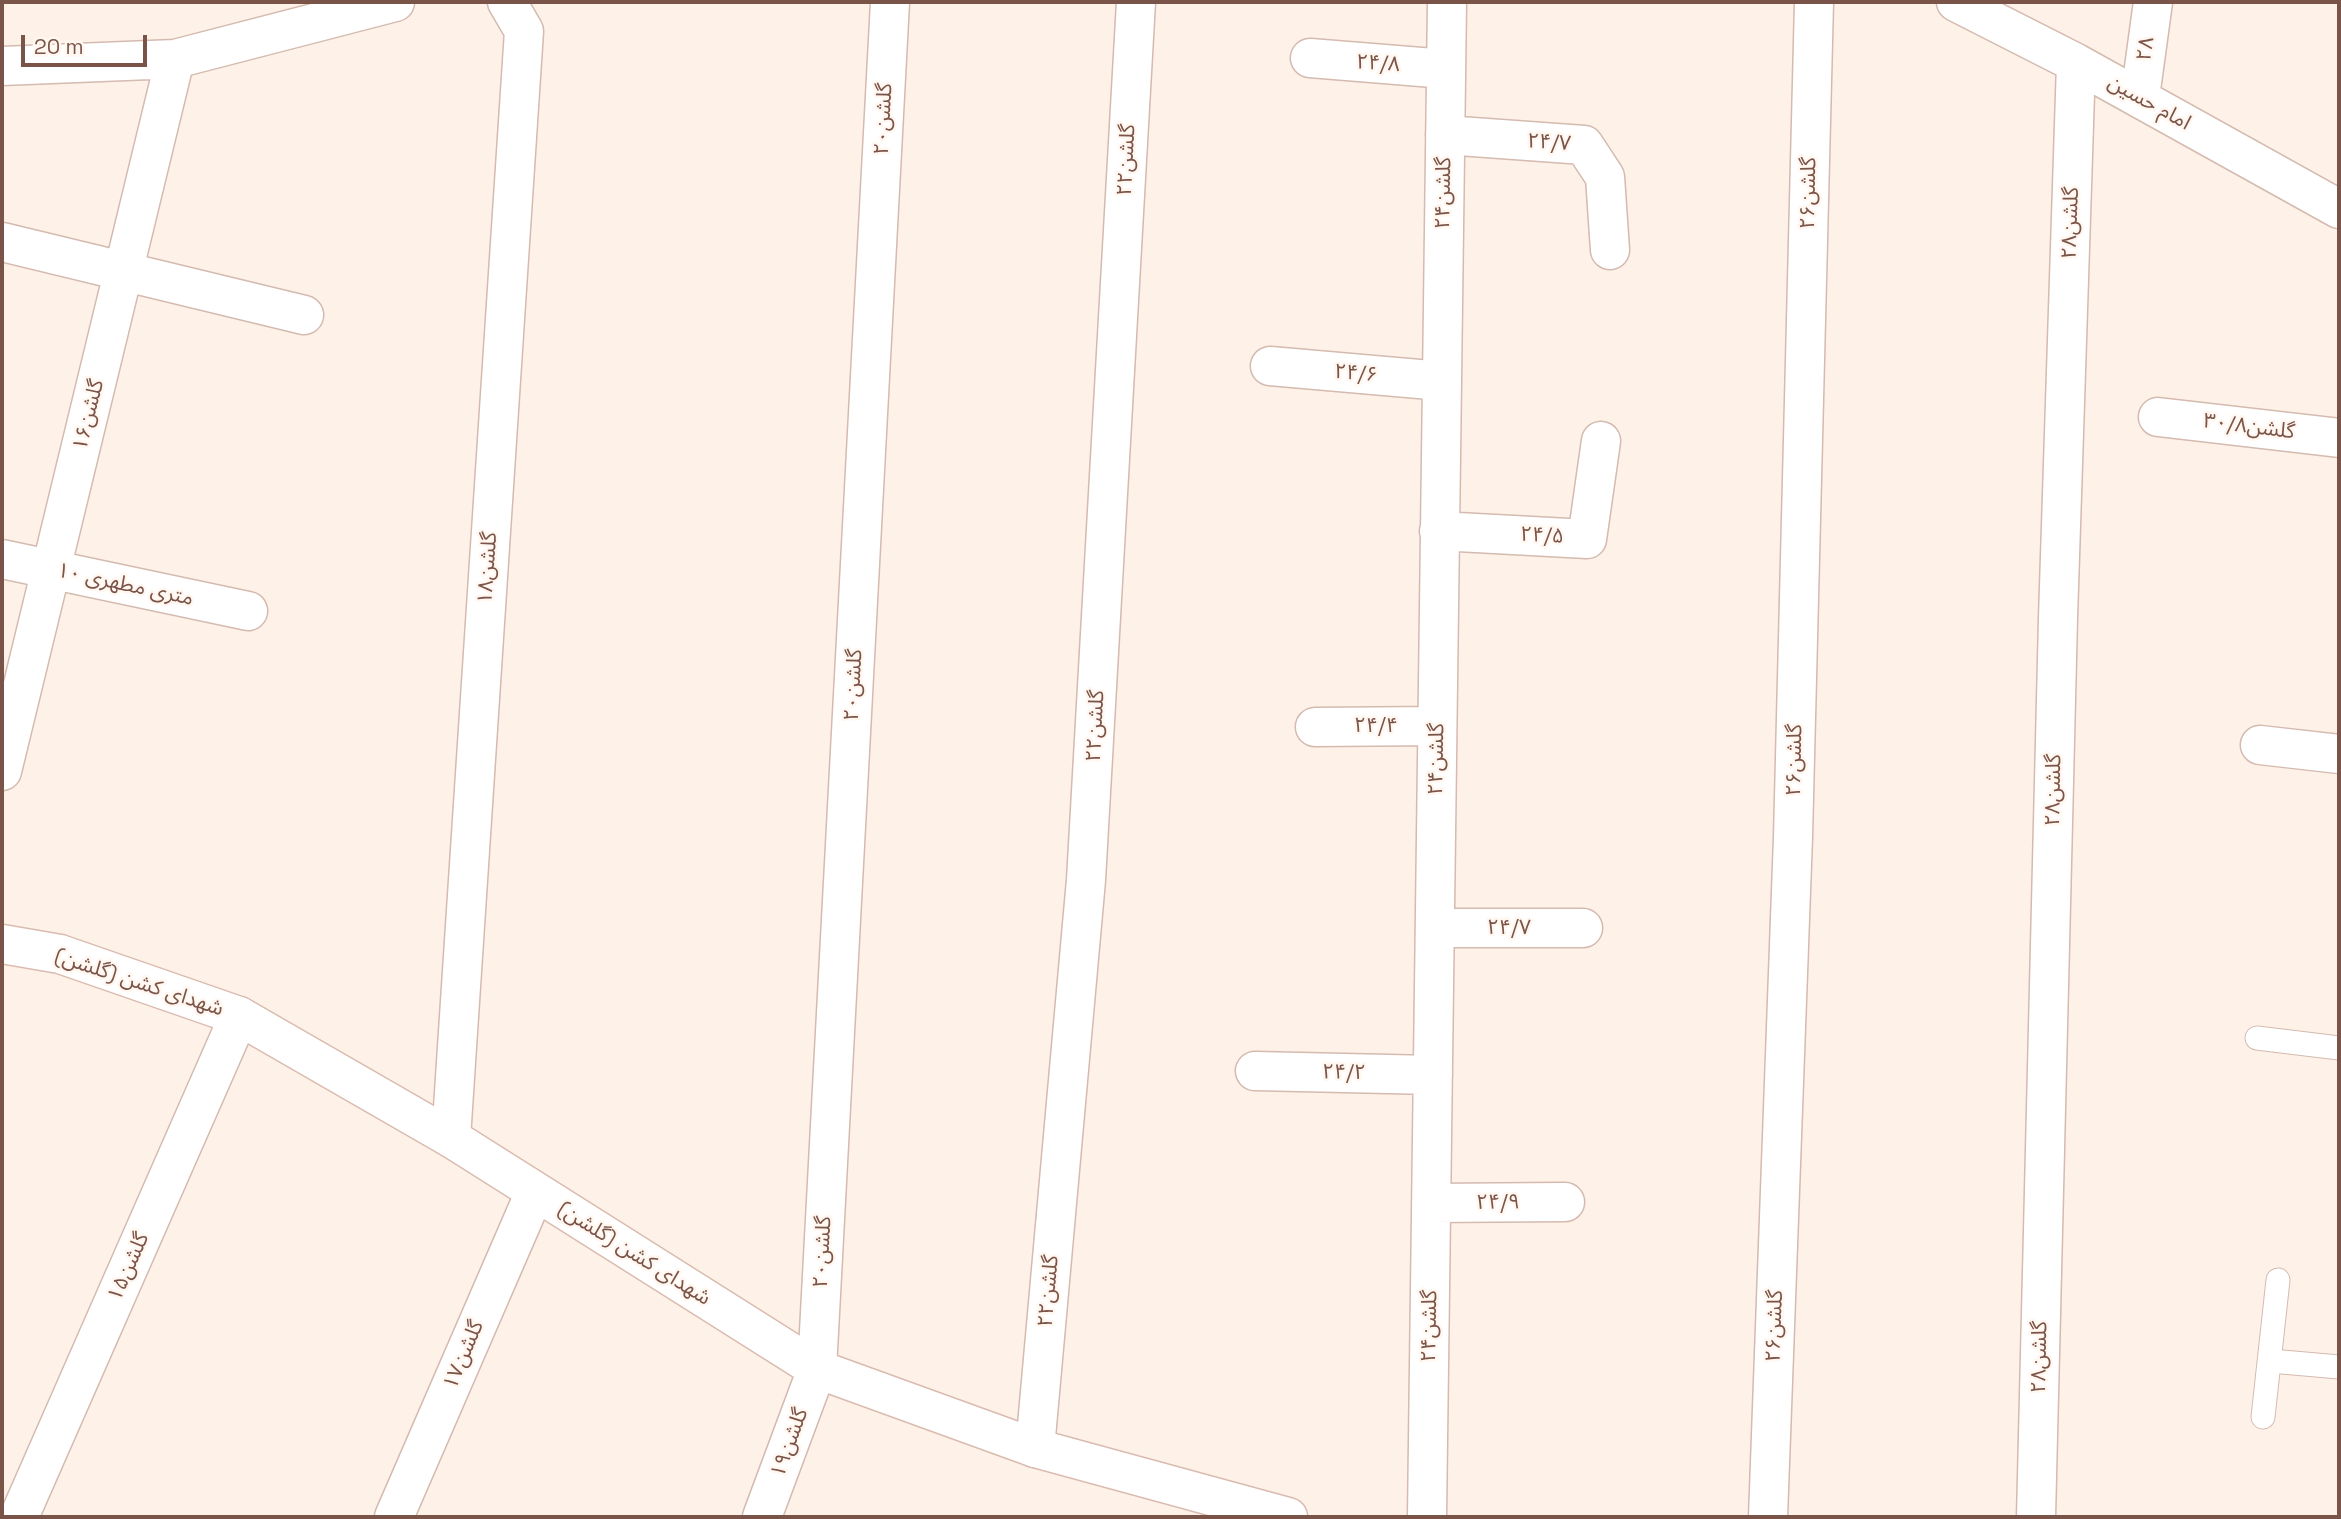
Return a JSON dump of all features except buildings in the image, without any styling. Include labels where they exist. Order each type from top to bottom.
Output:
[{"type":"street","points":[[2,66],[175,59],[395,2]]},
{"type":"street","name":"گلشن۱۸","points":[[451,1138],[524,31],[507,2]]},
{"type":"street","name":"گلشن۲۰","points":[[817,1369],[890,2]]},
{"type":"street","name":"گلشن۲۲","points":[[1035,1448],[1087,854],[1136,2]]},
{"type":"street","name":"گلشن۲۴","points":[[1427,1517],[1447,2]]},
{"type":"street","name":"گلشن۲۶","points":[[1768,1517],[1793,836],[1814,2]]},
{"type":"street","name":"امام حسین","points":[[1956,2],[2140,97],[2339,209]]},
{"type":"street","name":"۲۸","points":[[2140,97],[2153,2]]},
{"type":"street","name":"۲۴/۸","points":[[1310,58],[1446,69]]},
{"type":"street","name":"گلشن۱۶","points":[[2,771],[175,59]]},
{"type":"street","name":"گلشن۲۸","points":[[2036,1517],[2058,604],[2076,63]]},
{"type":"street","name":"۲۴/۷","points":[[1445,135],[1584,145],[1605,177],[1610,250]]},
{"type":"street","points":[[2,242],[304,315]]},
{"type":"street","name":"۲۴/۶","points":[[1270,366],[1442,381]]},
{"type":"street","name":"گلشن۳۰/۸","points":[[2158,417],[2339,438]]},
{"type":"street","name":"۲۴/۵","points":[[1439,531],[1587,539],[1601,441]]},
{"type":"street","name":"۱۰ متری مطهری","points":[[2,559],[248,611]]},
{"type":"street","name":"۲۴/۴","points":[[1315,727],[1437,726]]},
{"type":"street","points":[[2260,745],[2339,754]]},
{"type":"street","name":"۲۴/۷","points":[[1434,928],[1583,928]]},
{"type":"street","name":"شهدای کشن (گلشن)","points":[[2,944],[60,954],[239,1016],[451,1138],[817,1369],[1035,1448],[1288,1517]]},
{"type":"street","name":"گلشن۱۵","points":[[19,1517],[239,1016]]},
{"type":"street","name":"۲۴/۲","points":[[1255,1071],[1433,1075]]},
{"type":"street","name":"گلشن۱۷","points":[[394,1517],[534,1192]]},
{"type":"street","name":"۲۴/۹","points":[[1431,1203],[1565,1202]]},
{"type":"street","name":"گلشن۱۹","points":[[762,1517],[817,1369]]},
{"type":"lane","points":[[2257,1038],[2339,1048]]},
{"type":"lane","points":[[2263,1417],[2278,1280]]},
{"type":"lane","points":[[2271,1361],[2339,1367]]}]
